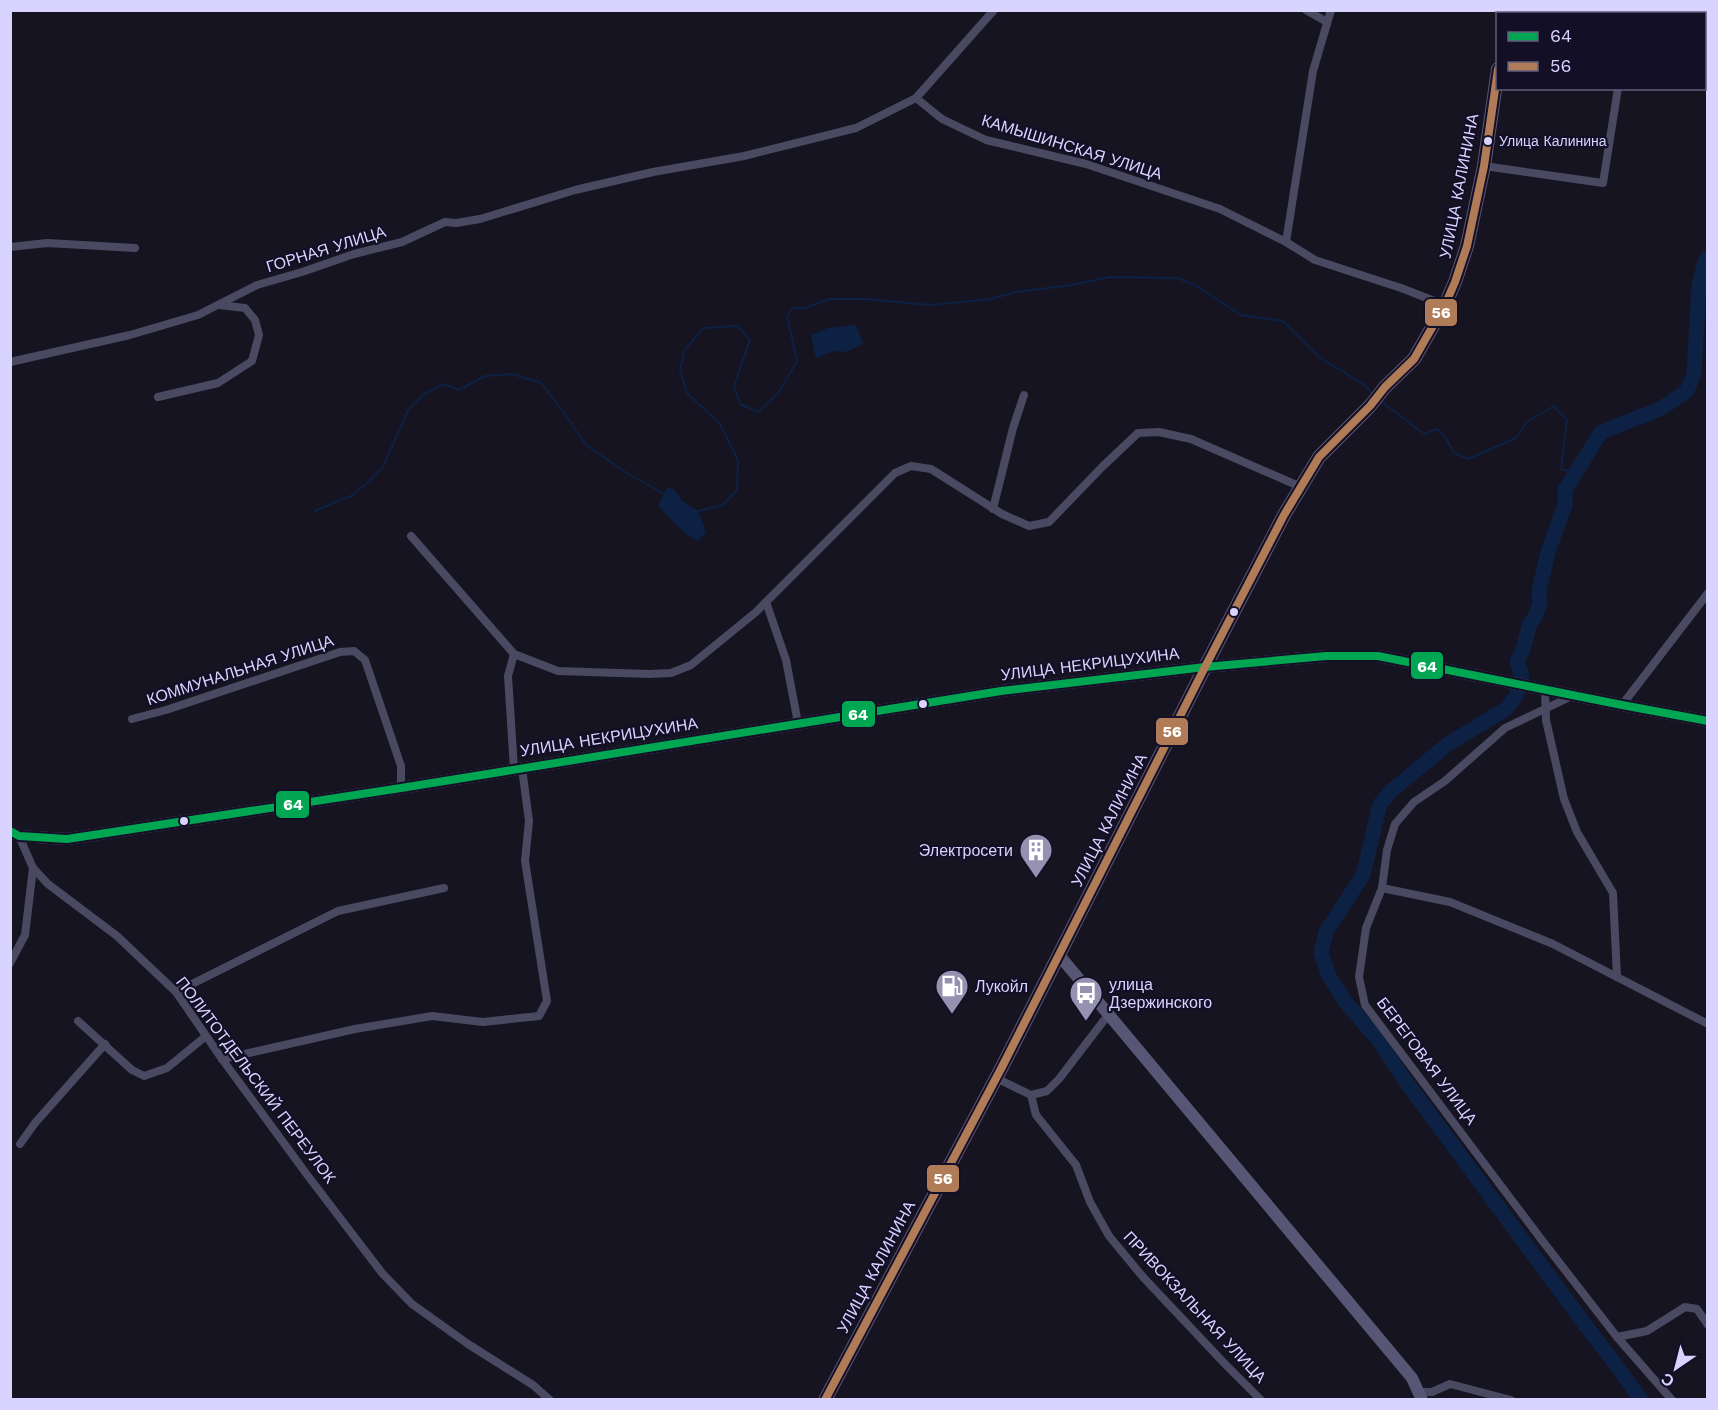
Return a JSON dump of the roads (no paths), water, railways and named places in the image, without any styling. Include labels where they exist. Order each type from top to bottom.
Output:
[{"type":"main road","name":"УЛИЦА КАЛИНИНА","points":[[825,1400],[996,1078],[1284,515],[1319,457],[1414,359],[1445,305],[1467,246],[1484,166],[1496,76]]},
{"type":"street","points":[[916,98],[994,10]]},
{"type":"street","points":[[1306,10],[1327,22]]},
{"type":"street","points":[[1286,242],[1313,71],[1331,10]]},
{"type":"street","points":[[1484,166],[1603,183],[1618,90]]},
{"type":"street","name":"ГОРНАЯ УЛИЦА","points":[[10,362],[130,335],[198,315],[257,285],[302,273],[354,254],[402,242],[446,222],[456,223],[480,219],[575,190],[653,172],[744,156],[856,128],[916,98]]},
{"type":"street","name":"КАМЫШИНСКАЯ УЛИЦА","points":[[916,98],[942,119],[986,140],[1086,164],[1221,209],[1286,242],[1315,260],[1445,305]]},
{"type":"street","points":[[10,247],[47,243],[135,248]]},
{"type":"street","points":[[158,398],[218,383],[252,361],[259,335],[255,320],[245,308],[219,304]]},
{"type":"street","points":[[993,509],[1013,428],[1024,395]]},
{"type":"street","points":[[411,536],[514,654],[558,671],[671,673],[691,665],[756,612],[895,473],[911,466],[931,469],[993,509],[1029,526],[1049,522],[1138,433],[1159,432],[1191,439],[1301,487]]},
{"type":"street","points":[[1622,705],[1707,593]]},
{"type":"street","points":[[766,602],[786,660],[798,723]]},
{"type":"street","name":"КОММУНАЛЬНАЯ УЛИЦА","points":[[132,719],[166,710],[340,652],[354,651],[365,660],[401,766],[401,788]]},
{"type":"street","points":[[222,1059],[354,1029],[432,1016],[483,1022],[539,1016],[547,1001],[525,861],[529,821],[518,768],[508,676],[514,654]]},
{"type":"street","name":"УЛИЦА НЕКРИЦУХИНА","points":[[15,833],[67,839],[401,788],[1002,691],[1205,667],[1326,656],[1378,656],[1707,721]]},
{"type":"street","points":[[1543,689],[1546,720],[1564,800],[1577,832],[1613,893],[1617,977]]},
{"type":"street","name":"БЕРЕГОВАЯ УЛИЦА","points":[[1572,695],[1505,728],[1445,781],[1414,802],[1395,824],[1387,850],[1382,888],[1366,928],[1359,977],[1365,1005],[1617,1337],[1672,1400]]},
{"type":"street","name":"ПОЛИТОТДЕЛЬСКИЙ ПЕРЕУЛОК","points":[[15,833],[33,868],[48,884],[117,936],[176,992],[222,1059],[382,1273],[412,1304],[468,1344],[533,1385],[550,1400]]},
{"type":"street","points":[[10,963],[25,934],[33,868]]},
{"type":"street","points":[[176,992],[338,911],[444,888]]},
{"type":"street","points":[[1382,888],[1450,902],[1553,944],[1707,1024]]},
{"type":"street","points":[[1059,955],[1413,1378],[1421,1396],[1450,1384],[1511,1400]]},
{"type":"street","points":[[996,1078],[1030,1095],[1047,1091],[1059,1079],[1108,1015]]},
{"type":"street","points":[[78,1021],[132,1070],[144,1076],[167,1068],[206,1036]]},
{"type":"street","points":[[20,1144],[35,1123],[105,1044]]},
{"type":"street","name":"ПРИВОКЗАЛЬНАЯ УЛИЦА","points":[[1030,1095],[1036,1115],[1076,1165],[1090,1202],[1109,1236],[1143,1277],[1261,1400]]},
{"type":"street","points":[[1617,1337],[1647,1331],[1685,1307],[1697,1309],[1707,1325]]},
{"type":"water","points":[[856,325],[863,344],[846,352],[834,351],[816,358],[811,335],[828,328]]},
{"type":"water","points":[[667,488],[674,489],[681,500],[698,511],[706,532],[698,541],[685,533],[658,506]]},
{"type":"waterway","points":[[1641,1400],[1404,1079],[1377,1038],[1347,1004],[1329,976],[1321,953],[1326,932],[1363,875],[1380,804],[1391,791],[1448,744],[1506,709],[1516,696],[1522,676],[1517,662],[1530,623],[1540,603],[1539,591],[1548,552],[1565,505],[1565,490],[1601,432],[1660,409],[1687,391],[1694,374],[1699,286],[1708,257]]},
{"type":"waterway","points":[[698,511],[723,505],[737,490],[738,460],[720,424],[687,393],[680,370],[685,349],[704,328],[737,326],[750,340],[734,386],[740,404],[758,412],[779,392],[797,361],[787,316],[792,308],[805,308],[829,299],[866,299],[930,305],[991,299],[1016,292],[1072,285],[1110,277],[1177,278],[1195,285],[1241,315],[1283,321],[1319,357],[1363,384],[1372,393]]},
{"type":"waterway","points":[[315,511],[353,495],[383,467],[408,410],[423,395],[443,384],[459,390],[485,376],[512,374],[541,383],[585,444],[622,470],[664,494]]},
{"type":"waterway","points":[[1381,401],[1424,434],[1436,429],[1444,435],[1454,453],[1468,459],[1516,438],[1527,422],[1554,406],[1567,420],[1561,469],[1576,473]]},
{"type":"place","name":"Улица Калинина","points":[[1488,141]]},
{"type":"place","name":"Электросети","points":[[1036,879]]},
{"type":"place","name":"Лукойл","points":[[952,1015]]},
{"type":"place","name":"улица Дзержинского","points":[[1086,1022]]}]
